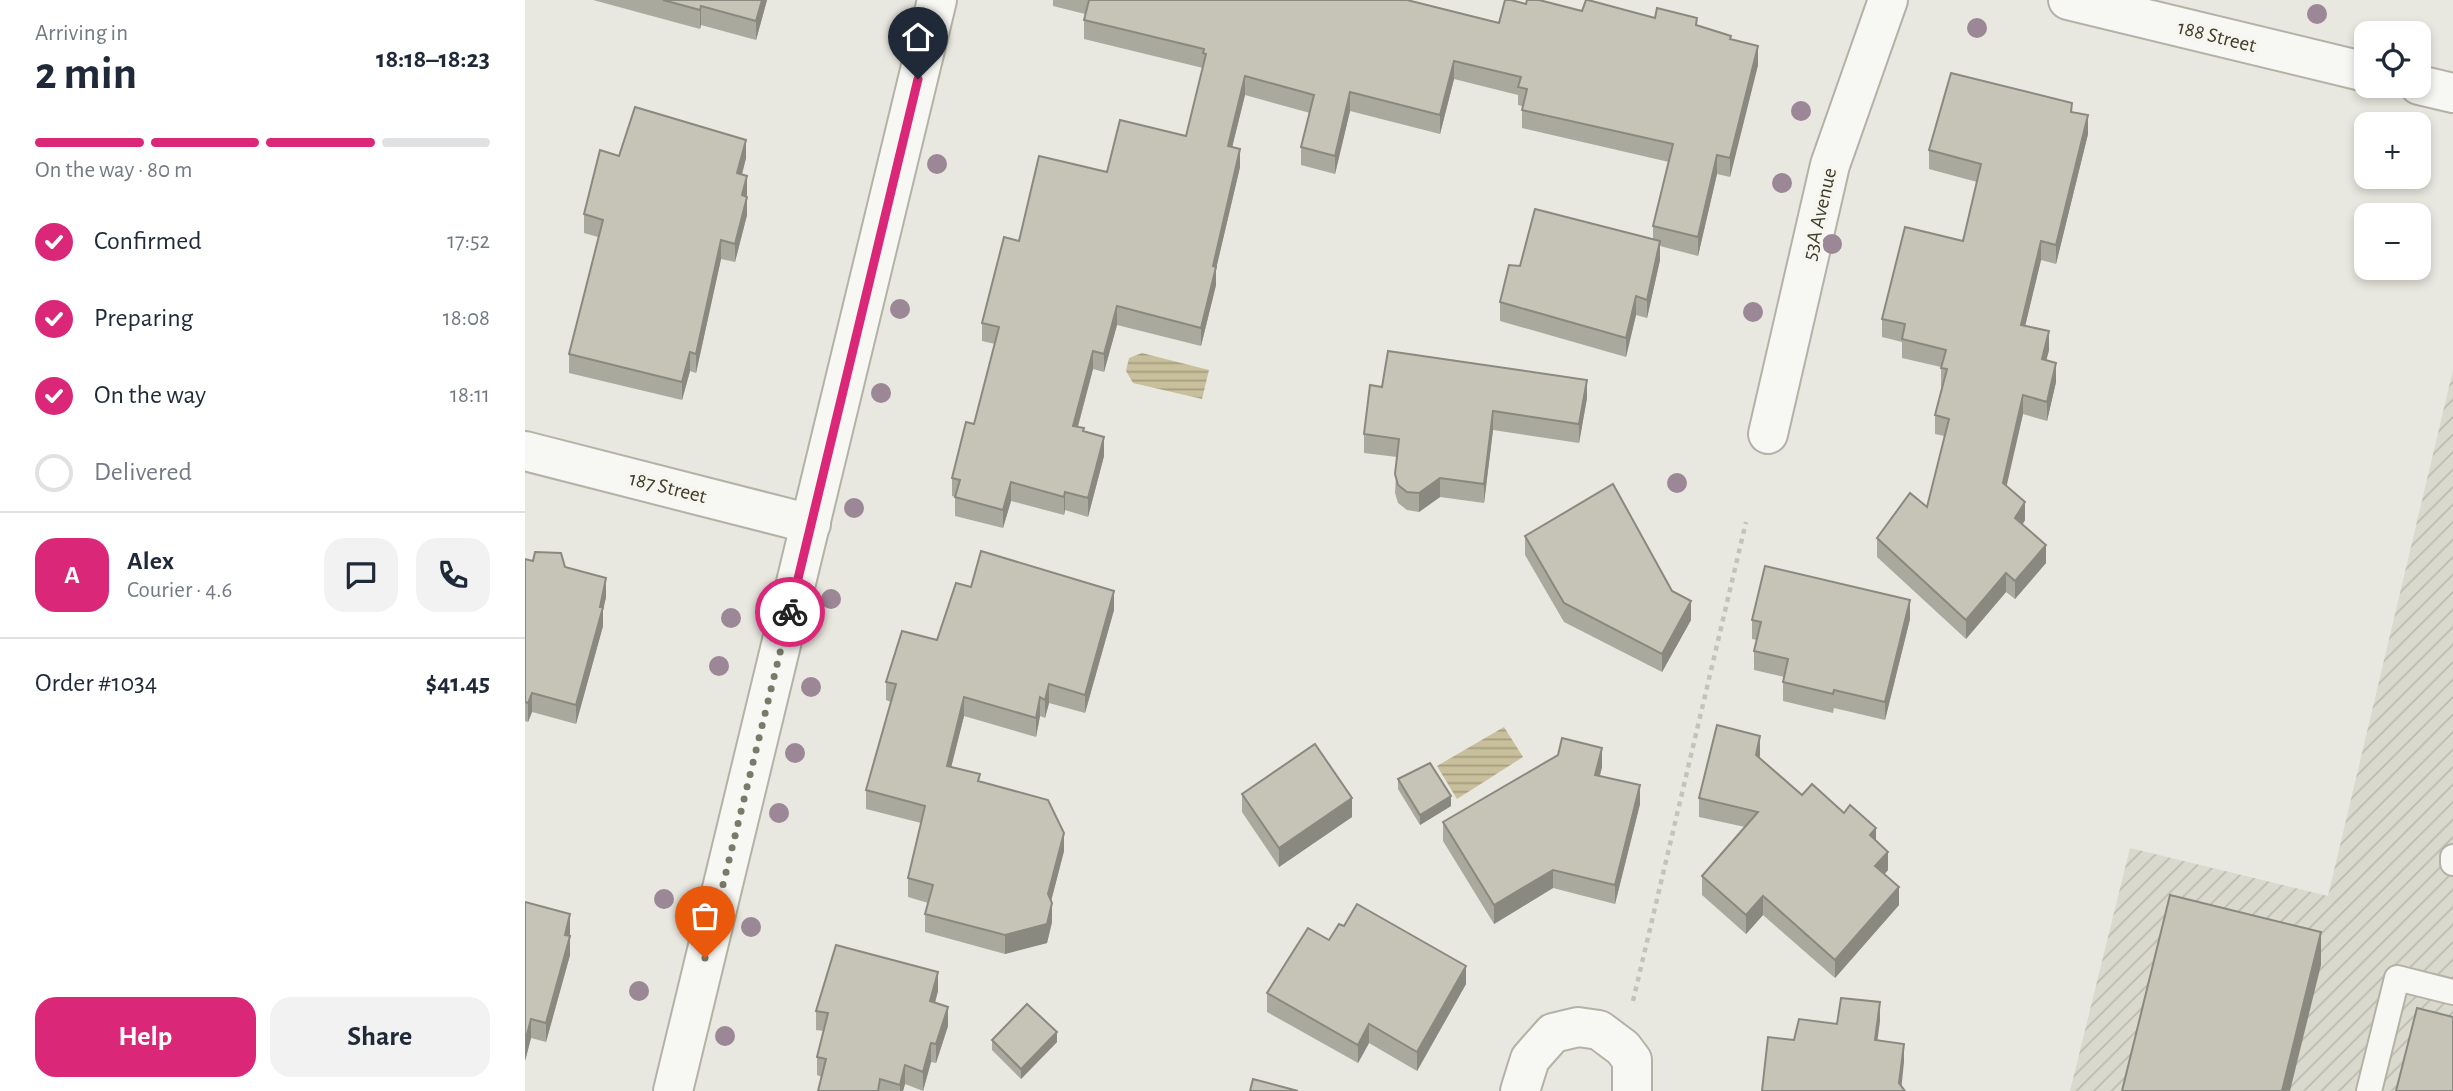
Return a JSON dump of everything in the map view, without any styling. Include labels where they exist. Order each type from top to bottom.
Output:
[{"type":"street","points":[[673,1091],[937,0]]},
{"type":"street","name":"53A Avenue","points":[[1768,434],[1830,165],[1888,0]]},
{"type":"street","name":"188 Street","points":[[2068,0],[2354,69]]},
{"type":"street","points":[[2431,88],[2453,93]]},
{"type":"street","name":"187 Street","points":[[525,451],[811,524]]},
{"type":"street","points":[[1520,1091],[1530,1059],[1553,1033],[1578,1027],[1599,1030],[1623,1048],[1632,1060],[1632,1091]]},
{"type":"lane","points":[[2369,1091],[2397,978],[2453,992]]},
{"type":"path","points":[[1629,1014],[1746,522]]},
{"type":"shaded area","points":[[1142,353],[1209,370],[1202,399],[1133,383],[1126,371],[1129,358]]},
{"type":"shaded area","points":[[2453,370],[2453,1091],[2070,1091],[2130,848],[2328,896]]},
{"type":"shaded area","points":[[1504,727],[1523,757],[1457,799],[1437,766]]},
{"type":"building","points":[[663,0],[762,0],[756,21],[701,6],[700,10]]},
{"type":"building","points":[[1089,0],[1407,0],[1499,23],[1505,0],[1526,4],[1527,0],[1539,0],[1582,11],[1588,0],[1655,18],[1657,8],[1697,18],[1696,25],[1731,36],[1730,39],[1758,46],[1730,158],[1717,155],[1698,237],[1653,226],[1673,144],[1522,110],[1527,89],[1518,87],[1521,77],[1454,61],[1440,115],[1350,92],[1335,156],[1301,147],[1314,95],[1245,76],[1228,146],[1240,149],[1201,328],[1117,306],[1104,354],[1093,351],[1073,426],[1104,437],[1088,498],[1065,492],[1064,497],[1011,482],[1003,510],[955,497],[960,480],[952,478],[966,422],[974,424],[999,327],[982,323],[1004,237],[1019,241],[1039,156],[1107,172],[1120,120],[1186,136],[1206,54],[1203,53],[1204,49],[1084,20]]},
{"type":"building","points":[[1951,73],[2072,103],[2071,112],[2088,115],[2056,245],[2041,241],[2021,325],[2049,331],[2042,359],[2056,363],[2047,402],[2023,395],[2003,483],[2025,502],[2015,518],[2046,545],[2015,581],[2006,573],[1966,620],[1877,538],[1910,493],[1927,507],[1949,419],[1935,415],[1947,369],[1941,368],[1946,350],[1902,339],[1905,324],[1882,319],[1905,227],[1963,241],[1981,164],[1929,150]]},
{"type":"building","points":[[635,107],[746,140],[737,173],[747,176],[742,195],[747,197],[735,244],[721,240],[696,354],[690,352],[682,382],[569,354],[603,220],[584,214],[600,150],[619,156]]},
{"type":"building","points":[[1535,209],[1660,241],[1647,300],[1636,296],[1626,338],[1500,302],[1509,265],[1520,266]]},
{"type":"building","points":[[1388,351],[1587,380],[1579,424],[1493,411],[1484,484],[1440,478],[1419,493],[1407,492],[1398,485],[1395,474],[1399,439],[1364,434],[1370,385],[1382,387]]},
{"type":"building","points":[[1613,484],[1672,591],[1691,601],[1662,654],[1564,603],[1525,536]]},
{"type":"building","points":[[981,551],[1114,591],[1085,695],[1049,684],[1045,700],[1040,697],[1036,718],[964,697],[947,766],[980,774],[978,781],[1048,800],[1064,833],[1048,894],[1052,903],[1047,924],[1005,935],[925,914],[933,885],[908,878],[925,806],[866,790],[896,684],[886,682],[902,631],[937,640],[956,583],[971,587]]},
{"type":"building","points":[[535,552],[561,553],[565,567],[606,578],[600,607],[603,607],[576,705],[532,693],[528,703],[525,702],[525,559],[533,561]]},
{"type":"building","points":[[1765,566],[1910,600],[1885,702],[1834,690],[1833,694],[1783,682],[1788,659],[1754,651],[1761,622],[1752,620]]},
{"type":"building","points":[[1717,725],[1760,736],[1756,755],[1802,795],[1812,784],[1844,813],[1850,805],[1876,828],[1870,835],[1888,852],[1875,866],[1899,887],[1835,960],[1763,896],[1746,915],[1702,876],[1758,812],[1699,798]]},
{"type":"building","points":[[1562,738],[1602,748],[1595,775],[1640,785],[1615,885],[1553,870],[1494,905],[1443,822],[1558,755]]},
{"type":"building","points":[[1315,744],[1352,798],[1279,848],[1242,794]]},
{"type":"building","points":[[1430,763],[1451,796],[1420,815],[1398,779]]},
{"type":"building","points":[[2170,895],[2321,932],[2282,1091],[2122,1091]]},
{"type":"building","points":[[525,902],[570,914],[565,935],[570,936],[546,1023],[531,1019],[525,1042]]},
{"type":"building","points":[[1357,904],[1466,966],[1417,1052],[1369,1024],[1358,1045],[1267,993],[1308,928],[1329,940],[1339,924],[1344,926]]},
{"type":"building","points":[[836,945],[938,972],[930,1001],[948,1007],[936,1044],[931,1043],[923,1072],[905,1065],[900,1085],[880,1079],[878,1091],[818,1091],[826,1059],[817,1057],[828,1013],[816,1011]]},
{"type":"building","points":[[1841,998],[1880,1002],[1875,1040],[1904,1044],[1899,1083],[1905,1091],[1762,1091],[1768,1037],[1794,1040],[1799,1019],[1837,1024]]},
{"type":"building","points":[[1027,1004],[1057,1032],[1021,1069],[992,1040]]},
{"type":"building","points":[[2417,1008],[2453,1017],[2453,1091],[2396,1091]]},
{"type":"building","points":[[1253,1079],[1298,1091],[1250,1091]]},
{"type":"way so far","points":[[705,958],[790,612]]},
{"type":"route","points":[[790,612],[918,79]]}]
